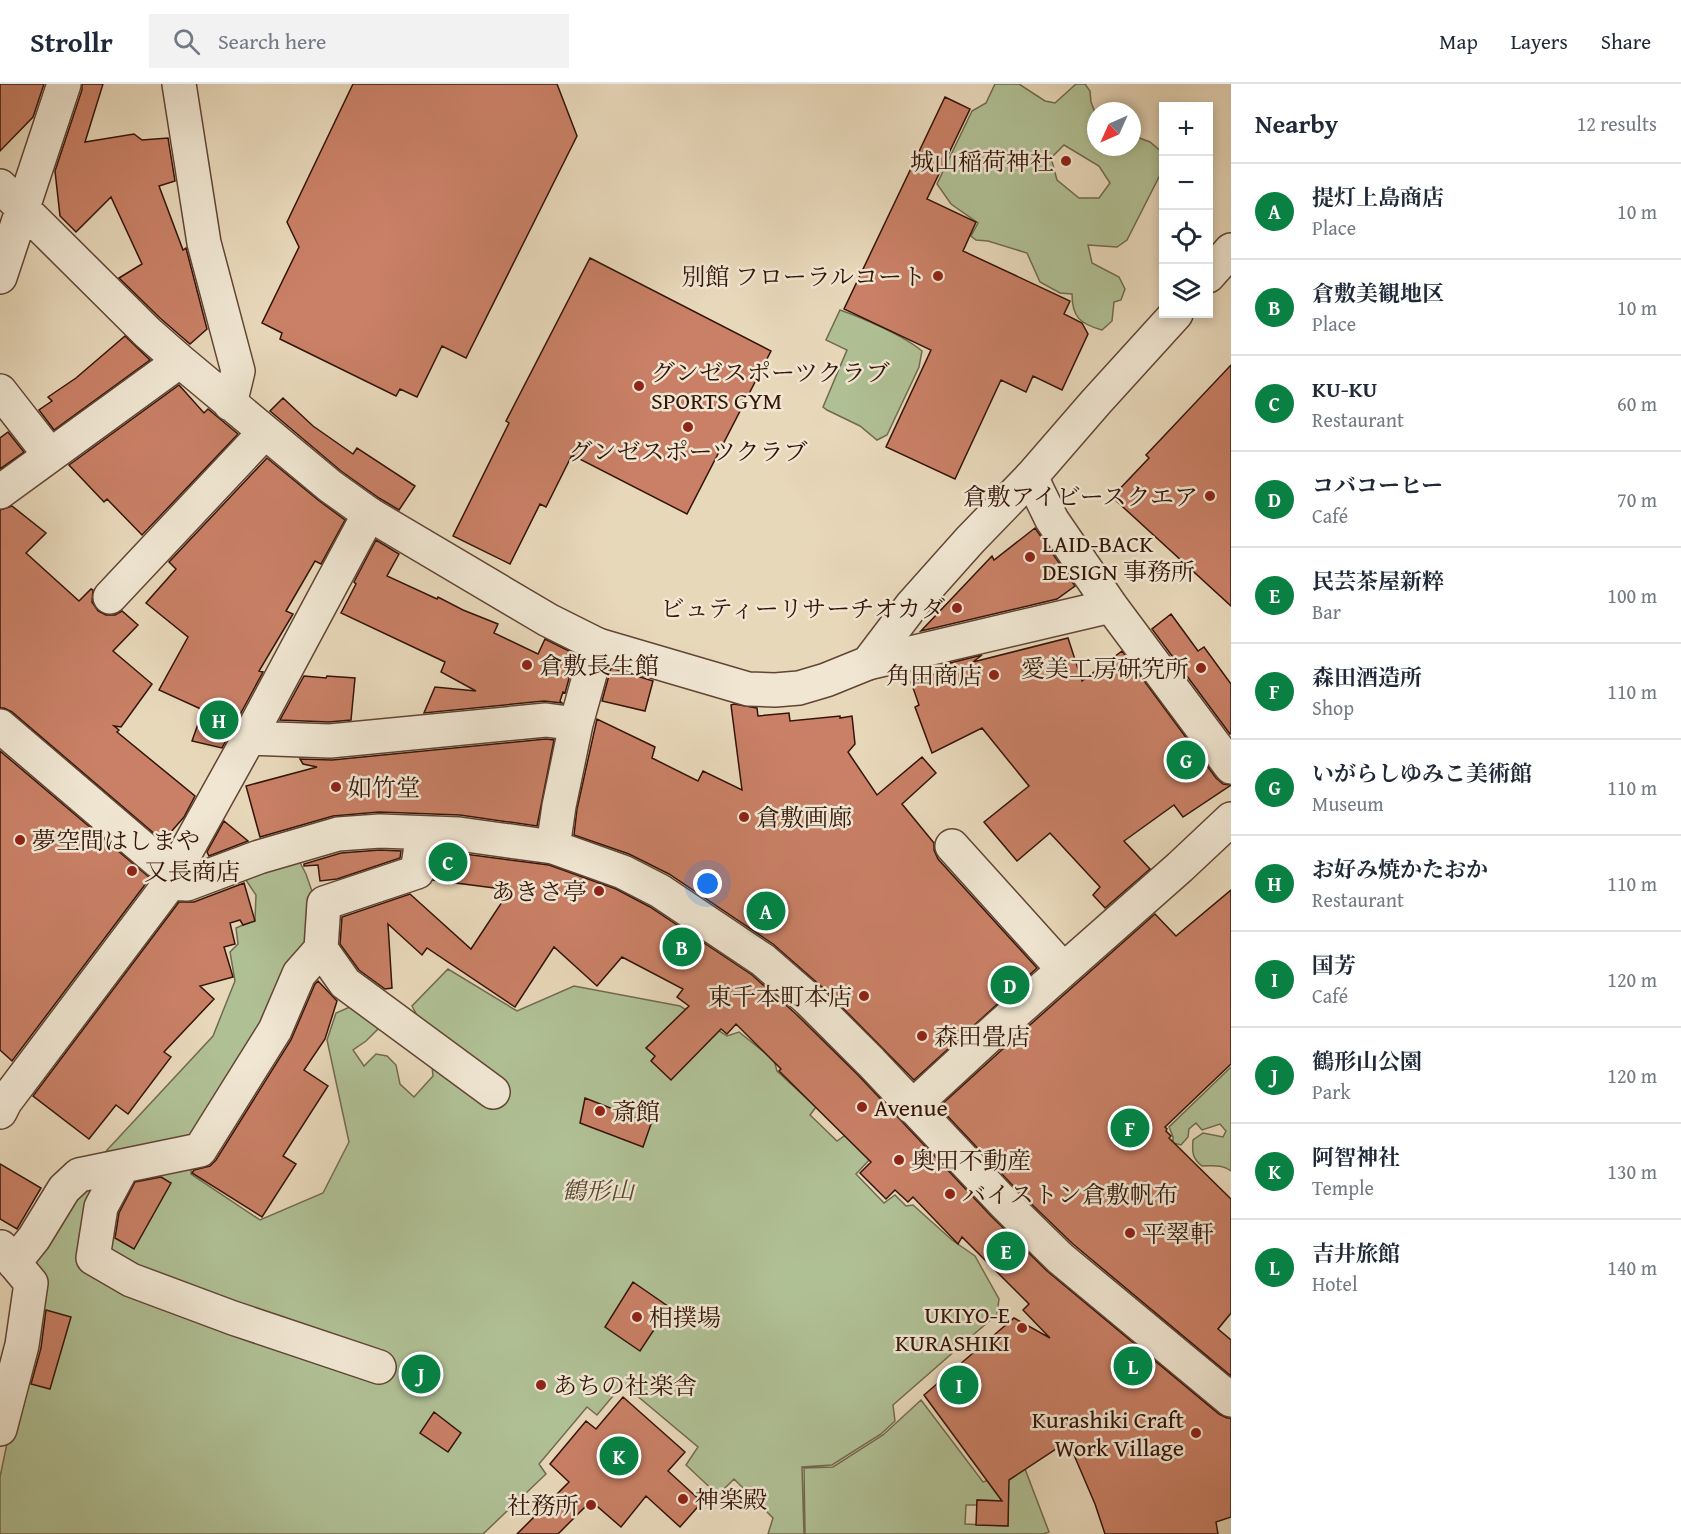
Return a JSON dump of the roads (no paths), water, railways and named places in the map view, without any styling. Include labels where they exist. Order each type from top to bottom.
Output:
[{"type":"street","points":[[0,277],[64,84]]},
{"type":"street","points":[[179,84],[204,243],[238,371],[230,404]]},
{"type":"street","points":[[0,186],[147,332],[330,486],[369,514],[548,620],[598,645],[748,689],[774,690],[799,688],[868,663],[1111,606]]},
{"type":"street","points":[[1213,271],[1231,250]]},
{"type":"street","points":[[868,663],[912,605],[1031,477],[1172,318]]},
{"type":"street","points":[[0,492],[180,361]]},
{"type":"street","points":[[0,391],[50,455]]},
{"type":"street","points":[[110,597],[265,432]]},
{"type":"street","points":[[1031,477],[1052,520],[1111,606],[1231,767]]},
{"type":"street","points":[[2,1105],[173,878],[369,514]]},
{"type":"street","points":[[553,847],[576,724],[598,645]]},
{"type":"street","points":[[249,738],[330,741],[546,720],[576,724]]},
{"type":"street","points":[[0,726],[158,861],[173,878],[187,884],[259,858],[338,834],[380,831],[459,834],[553,847],[623,872],[660,891],[763,960],[809,1000],[1060,1258],[1231,1400]]},
{"type":"street","points":[[912,1107],[1231,819]]},
{"type":"street","points":[[0,1429],[22,1345],[31,1283],[7,1255],[34,1238],[64,1189],[79,1175],[200,1150],[275,1030],[299,974],[321,949],[324,903],[417,872],[423,833]]},
{"type":"street","points":[[952,846],[1063,969]]},
{"type":"street","points":[[321,949],[345,983],[494,1092]]},
{"type":"street","points":[[123,1166],[101,1207],[93,1258],[141,1284],[233,1318],[379,1367]]},
{"type":"place","name":"城山稲荷神社","points":[[1066,161]]},
{"type":"place","name":"別館 フローラルコート","points":[[938,276]]},
{"type":"place","name":"グンゼスポーツクラブ SPORTS GYM","points":[[639,386]]},
{"type":"place","name":"グンゼスポーツクラブ","points":[[688,427]]},
{"type":"place","name":"倉敷アイビースクエア","points":[[1210,496]]},
{"type":"place","name":"LAID-BACK DESIGN 事務所","points":[[1030,557]]},
{"type":"place","name":"ビュティーリサーチオカダ","points":[[957,608]]},
{"type":"place","name":"倉敷長生館","points":[[527,665]]},
{"type":"place","name":"愛美工房研究所","points":[[1201,668]]},
{"type":"place","name":"角田商店","points":[[994,675]]},
{"type":"place","name":"お好み焼かたおか","points":[[219,720]]},
{"type":"place","name":"いがらしゆみこ美術館","points":[[1186,760]]},
{"type":"place","name":"如竹堂","points":[[336,787]]},
{"type":"place","name":"倉敷画廊","points":[[744,817]]},
{"type":"place","name":"夢空間はしまや","points":[[20,840]]},
{"type":"place","name":"KU-KU","points":[[448,862]]},
{"type":"place","name":"又長商店","points":[[132,871]]},
{"type":"place","name":"あきさ亭","points":[[599,891]]},
{"type":"place","name":"提灯上島商店","points":[[766,911]]},
{"type":"place","name":"倉敷美観地区","points":[[682,947]]},
{"type":"place","name":"コバコーヒー","points":[[1010,985]]},
{"type":"place","name":"東千本町本店","points":[[864,996]]},
{"type":"place","name":"森田畳店","points":[[922,1036]]},
{"type":"place","name":"Avenue","points":[[862,1107]]},
{"type":"place","name":"斎館","points":[[600,1111]]},
{"type":"place","name":"森田酒造所","points":[[1130,1128]]},
{"type":"place","name":"奥田不動産","points":[[899,1160]]},
{"type":"place","name":"バイストン倉敷帆布","points":[[950,1194]]},
{"type":"place","name":"平翠軒","points":[[1130,1233]]},
{"type":"place","name":"民芸茶屋新粹","points":[[1006,1251]]},
{"type":"place","name":"相撲場","points":[[637,1317]]},
{"type":"place","name":"UKIYO-E KURASHIKI","points":[[1022,1328]]},
{"type":"place","name":"吉井旅館","points":[[1133,1366]]},
{"type":"place","name":"鶴形山公園","points":[[421,1374]]},
{"type":"place","name":"あちの社楽舎","points":[[541,1385]]},
{"type":"place","name":"国芳","points":[[959,1385]]},
{"type":"place","name":"Kurashiki Craft Work Village","points":[[1196,1433]]},
{"type":"place","name":"阿智神社","points":[[619,1456]]},
{"type":"place","name":"神楽殿","points":[[683,1499]]},
{"type":"place","name":"社務所","points":[[591,1505]]},
{"type":"park label","name":"鶴形山","points":[[598,1190]]}]
